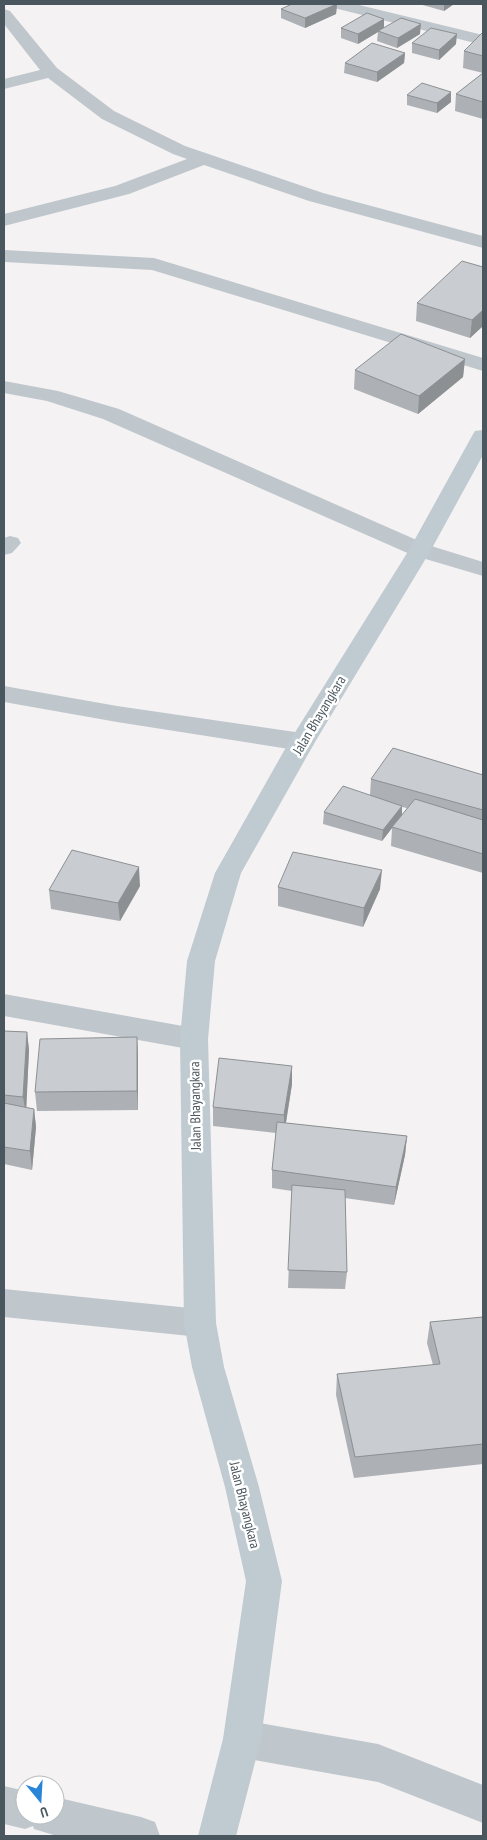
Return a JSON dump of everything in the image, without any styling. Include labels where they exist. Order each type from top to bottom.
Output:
[{"type":"street","points":[[336,4],[483,40]]},
{"type":"street","points":[[4,14],[51,72],[108,115],[178,150],[316,197],[483,242]]},
{"type":"street","points":[[4,84],[51,72]]},
{"type":"street","points":[[4,220],[122,190],[202,159]]},
{"type":"street","points":[[4,256],[154,264],[483,365]]},
{"type":"street","points":[[4,387],[52,395],[111,414],[420,550],[483,569]]},
{"type":"street","name":"Jalan Bhayangkara","points":[[217,1836],[242,1739],[264,1581],[242,1487],[208,1367],[200,1323],[194,1039],[201,961],[228,874],[302,742],[420,550],[483,436]]},
{"type":"street","points":[[4,694],[117,714],[302,742]]},
{"type":"street","points":[[4,1005],[194,1039]]},
{"type":"street","points":[[4,1303],[200,1323]]},
{"type":"street","points":[[242,1739],[378,1763],[483,1804]]},
{"type":"street","points":[[65,1819],[141,1836]]},
{"type":"building","points":[[292,4],[337,4],[305,18],[281,9]]},
{"type":"building","points":[[367,13],[384,19],[358,34],[341,28]]},
{"type":"building","points":[[401,18],[421,24],[398,38],[378,31]]},
{"type":"building","points":[[431,28],[457,34],[439,50],[412,43]]},
{"type":"building","points":[[483,32],[483,56],[464,51]]},
{"type":"building","points":[[372,43],[405,53],[377,72],[345,63]]},
{"type":"building","points":[[483,73],[483,102],[456,94]]},
{"type":"building","points":[[422,83],[451,92],[437,103],[407,95]]},
{"type":"building","points":[[462,261],[483,267],[483,310],[472,320],[417,303]]},
{"type":"building","points":[[401,334],[465,359],[419,396],[355,370]]},
{"type":"building","points":[[393,748],[483,775],[483,810],[371,779]]},
{"type":"building","points":[[343,786],[402,806],[383,830],[324,812]]},
{"type":"building","points":[[415,799],[483,820],[483,854],[392,827]]},
{"type":"building","points":[[72,850],[139,867],[118,903],[49,890]]},
{"type":"building","points":[[293,852],[382,870],[364,908],[278,887]]},
{"type":"building","points":[[4,1031],[27,1032],[23,1097],[4,1095]]},
{"type":"building","points":[[137,1037],[137,1091],[35,1092],[40,1039]]},
{"type":"building","points":[[219,1058],[292,1066],[284,1115],[213,1107]]},
{"type":"building","points":[[4,1103],[34,1109],[30,1151],[4,1147]]},
{"type":"building","points":[[277,1122],[407,1136],[396,1187],[272,1170]]},
{"type":"building","points":[[292,1185],[345,1190],[347,1272],[288,1270]]},
{"type":"building","points":[[483,1317],[483,1444],[355,1457],[337,1374],[440,1364],[430,1322]]}]
